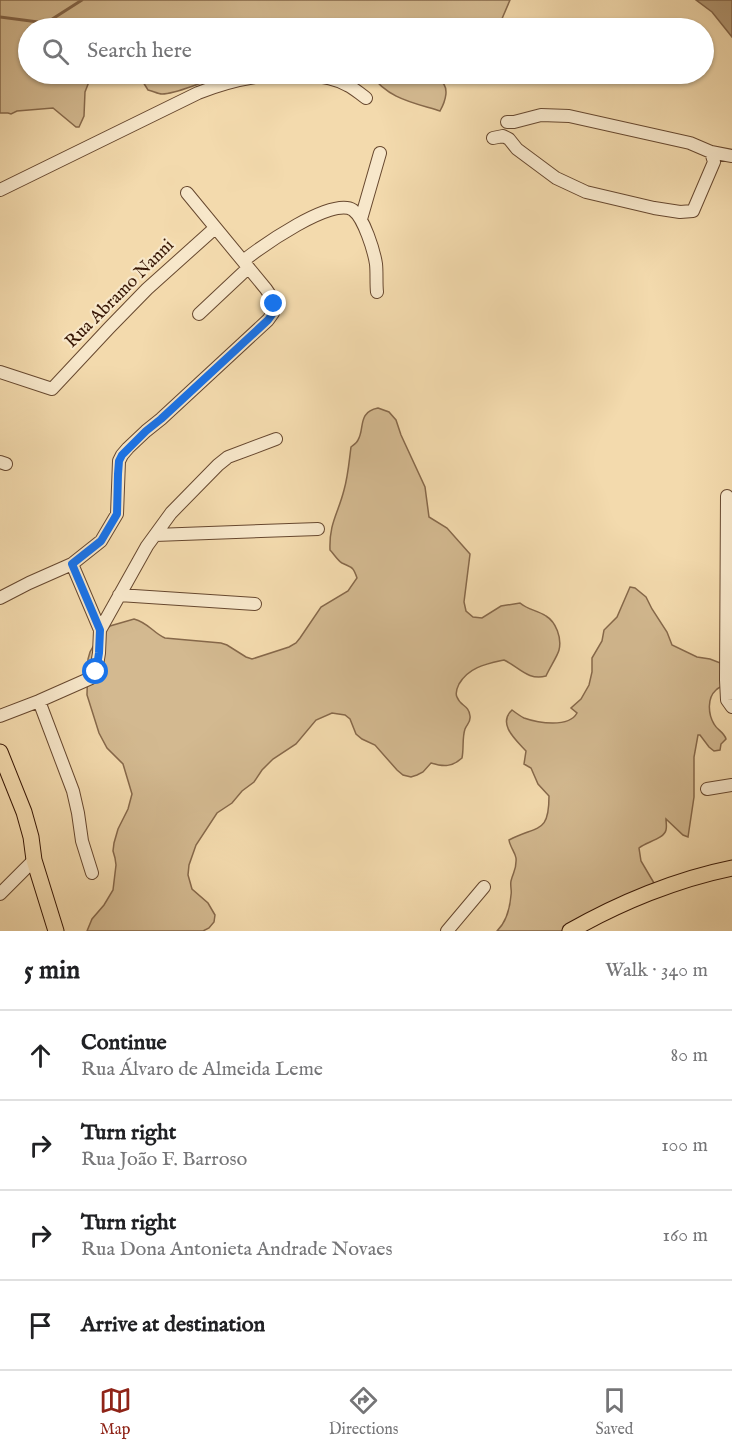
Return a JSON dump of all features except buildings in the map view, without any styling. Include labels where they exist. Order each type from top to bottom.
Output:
[{"type":"main road","points":[[0,752],[24,812],[34,860],[54,930]]},
{"type":"main road","points":[[570,931],[605,912],[644,896],[713,872],[732,868]]},
{"type":"street","points":[[0,190],[198,93],[222,84]]},
{"type":"street","points":[[346,84],[366,98]]},
{"type":"street","points":[[507,122],[541,115],[569,116],[690,143],[711,152],[732,156]]},
{"type":"street","points":[[493,138],[503,136],[509,139],[517,149],[556,178],[586,192],[680,212],[693,211],[697,204],[714,162],[711,152]]},
{"type":"street","points":[[361,219],[380,153]]},
{"type":"street","points":[[0,598],[72,564],[101,541],[117,514],[119,461],[122,455],[273,313],[272,298],[187,193]]},
{"type":"street","points":[[200,314],[268,242],[330,209],[345,207],[352,209],[363,221],[376,263],[377,292]]},
{"type":"street","name":"Rua Abramo Nanni","points":[[0,372],[52,389],[133,303],[215,228]]},
{"type":"street","points":[[100,630],[147,546],[171,513],[228,457],[276,439]]},
{"type":"street","points":[[727,496],[729,704]]},
{"type":"street","points":[[155,535],[318,529]]},
{"type":"street","points":[[0,716],[91,678],[96,672],[100,630],[72,564]]},
{"type":"street","points":[[119,595],[255,604]]},
{"type":"street","points":[[39,701],[73,791],[82,841],[92,873]]},
{"type":"street","points":[[707,789],[732,785]]},
{"type":"street","points":[[0,894],[34,860]]},
{"type":"street","points":[[447,931],[484,887]]},
{"type":"shaded area","points":[[0,0],[510,0],[502,18],[18,18],[18,84],[88,84],[85,92],[84,116],[79,127],[76,127],[53,108],[17,111],[11,114],[0,113]]},
{"type":"shaded area","points":[[696,0],[732,0],[732,37],[712,12]]},
{"type":"shaded area","points":[[144,84],[198,84],[162,94],[148,90]]},
{"type":"shaded area","points":[[379,84],[444,84],[446,90],[440,111],[410,102]]},
{"type":"shaded area","points":[[378,408],[389,412],[396,420],[425,487],[429,517],[447,528],[470,554],[464,602],[466,611],[473,617],[482,618],[501,606],[520,603],[546,616],[555,626],[560,640],[559,650],[546,676],[534,677],[504,660],[473,670],[463,678],[456,692],[458,700],[468,710],[470,716],[464,732],[462,758],[448,765],[431,763],[423,772],[411,777],[403,775],[375,745],[356,734],[350,719],[345,715],[332,713],[316,720],[296,744],[273,759],[254,782],[232,803],[217,813],[196,845],[188,875],[192,889],[208,903],[215,915],[214,922],[209,928],[203,931],[87,931],[92,919],[113,890],[116,865],[114,843],[132,794],[123,764],[107,748],[99,733],[87,695],[90,652],[98,638],[110,626],[134,619],[165,638],[221,643],[252,659],[296,643],[321,607],[348,591],[357,578],[353,569],[340,562],[330,550],[331,533],[342,498],[351,447],[360,436],[364,417],[371,410]]},
{"type":"shaded area","points":[[630,587],[635,588],[646,597],[672,645],[697,657],[723,664],[728,682],[713,693],[709,706],[714,724],[726,739],[721,744],[720,750],[714,751],[698,735],[694,757],[694,797],[688,837],[666,819],[665,833],[639,848],[641,861],[654,883],[651,887],[561,931],[497,931],[509,910],[511,881],[516,865],[509,840],[534,830],[544,823],[547,817],[549,796],[538,784],[531,768],[524,764],[526,751],[513,737],[507,726],[508,715],[512,710],[524,718],[553,723],[573,718],[577,713],[571,708],[581,699],[589,685],[592,658],[602,641],[604,630],[617,617]]},
{"type":"waterway","points":[[54,18],[82,0]]},
{"type":"waterway","points":[[0,17],[18,19]]},
{"type":"route","points":[[96,672],[100,630],[72,564],[101,541],[117,514],[119,461],[128,448],[268,320],[273,313],[274,304]]}]
